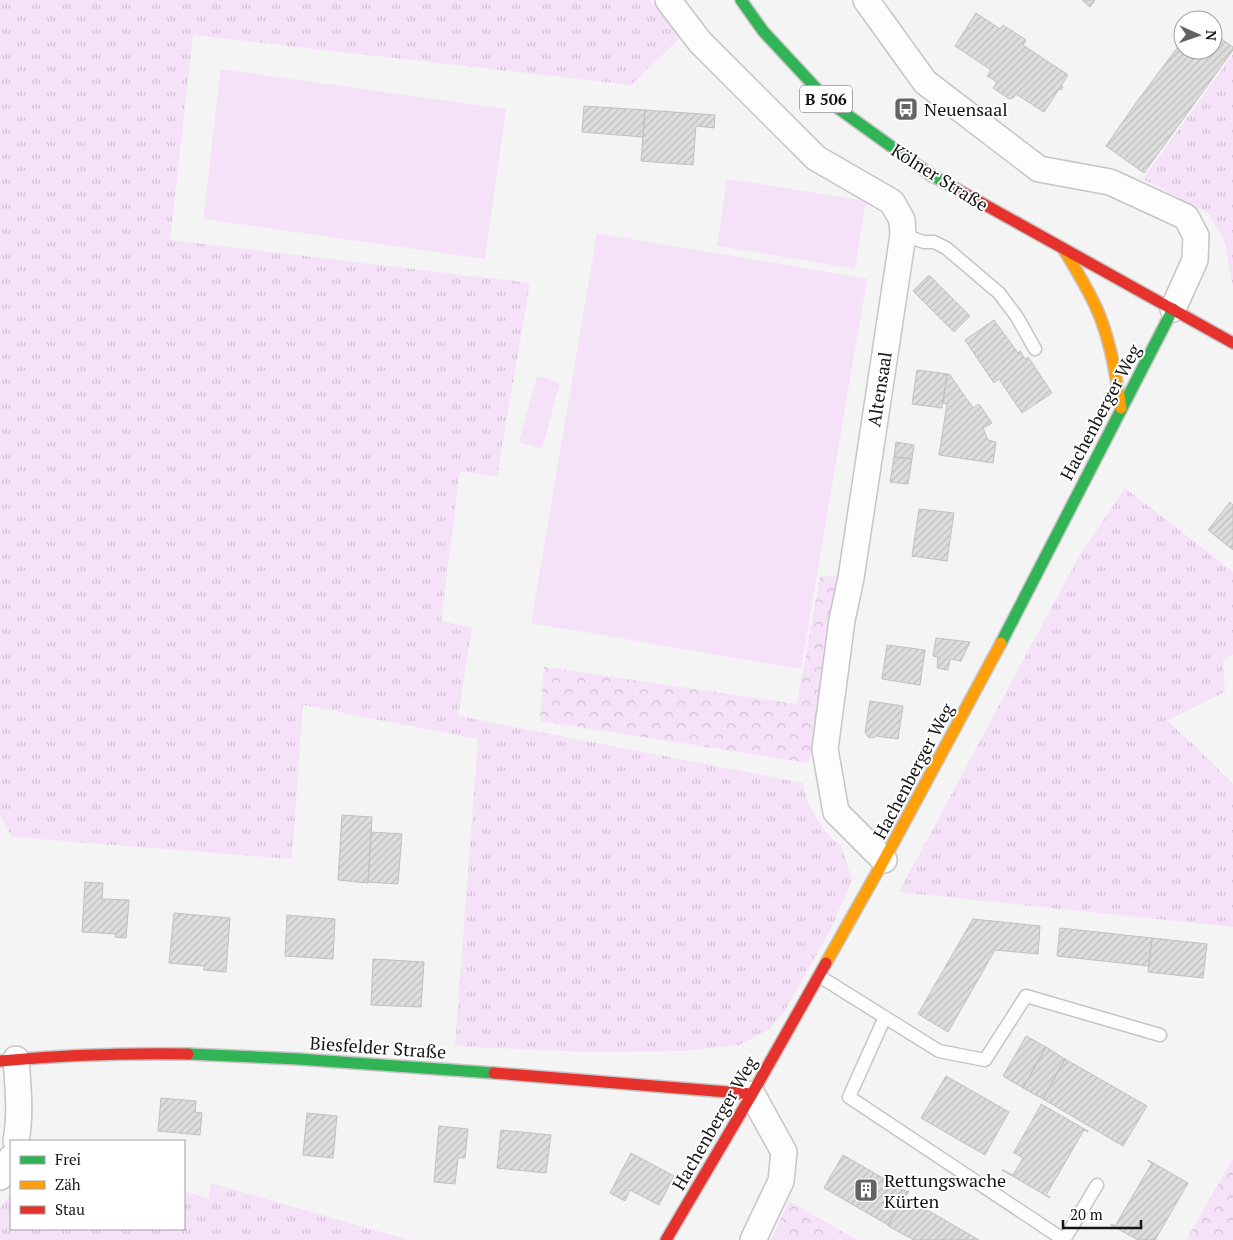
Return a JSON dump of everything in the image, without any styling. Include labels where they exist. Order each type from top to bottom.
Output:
[{"type":"street","name":"Altensaal","points":[[668,0],[700,42],[816,158],[892,202],[902,220],[903,234],[851,578],[842,620],[826,749],[836,812],[884,860]]},
{"type":"street","name":"Kölner Straße","points":[[741,0],[763,31],[828,101],[931,175],[1233,343]]},
{"type":"street","points":[[866,0],[925,82],[1039,169],[1110,182],[1186,217],[1196,236],[1195,260],[1173,309]]},
{"type":"street","points":[[1064,249],[1083,281],[1103,324],[1113,360],[1121,408]]},
{"type":"street","name":"Hachenberger Weg","points":[[666,1240],[752,1094],[884,860],[992,661],[1173,309]]},
{"type":"street","name":"Biesfelder Straße","points":[[8,1060],[93,1054],[171,1053],[348,1062],[638,1083],[752,1094]]},
{"type":"street","points":[[8,1060],[19,1098],[16,1140]]},
{"type":"street","points":[[752,1094],[784,1152],[781,1181],[753,1240]]},
{"type":"street","points":[[0,1177],[10,1161]]},
{"type":"lane","points":[[903,234],[924,242],[934,242],[946,248],[999,293],[1017,317],[1035,349]]},
{"type":"lane","points":[[819,976],[939,1051],[985,1060],[1026,996],[1160,1036]]},
{"type":"lane","points":[[885,1018],[849,1097],[1064,1240],[1097,1185]]},
{"type":"green space","points":[[0,0],[650,0],[681,37],[631,85],[193,35],[170,240],[530,283],[497,477],[460,471],[441,621],[472,628],[458,716],[803,783],[807,801],[818,821],[826,832],[842,847],[852,880],[830,931],[784,1012],[769,1030],[739,1045],[684,1051],[587,1052],[455,1046],[478,739],[303,705],[292,859],[12,837],[0,815]]},
{"type":"green space","points":[[1233,54],[1233,288],[1224,239],[1208,213],[1143,179]]},
{"type":"green space","points":[[221,69],[506,109],[485,259],[203,219]]},
{"type":"green space","points":[[727,179],[866,201],[855,269],[717,246]]},
{"type":"green space","points":[[597,233],[867,279],[801,669],[531,623]]},
{"type":"green space","points":[[537,376],[560,383],[542,449],[519,442]]},
{"type":"green space","points":[[1125,488],[1233,572],[1233,654],[1223,661],[1225,692],[1167,721],[1233,784],[1233,927],[899,892],[1078,558]]},
{"type":"green space","points":[[843,575],[817,734],[808,763],[540,721],[544,667],[797,704],[820,577]]},
{"type":"green space","points":[[1233,1159],[1233,1240],[1186,1240]]},
{"type":"green space","points":[[211,1183],[409,1240],[0,1240],[0,1207],[10,1196],[10,1230],[185,1230],[185,1191],[209,1199]]},
{"type":"green space","points":[[789,1201],[857,1240],[771,1240]]},
{"type":"building","points":[[1082,0],[1095,0],[1090,7]]},
{"type":"building","points":[[976,13],[1000,29],[1003,25],[1026,40],[1023,45],[1068,75],[1061,86],[1063,87],[1061,90],[1059,89],[1044,112],[1016,94],[1013,98],[1009,99],[993,88],[997,82],[987,76],[991,70],[955,46]]},
{"type":"building","points":[[1223,40],[1233,47],[1233,50],[1144,173],[1106,146],[1173,53],[1173,60],[1223,60]]},
{"type":"building","points":[[584,106],[645,110],[643,137],[582,132]]},
{"type":"building","points":[[645,110],[715,115],[714,128],[696,126],[693,165],[641,161]]},
{"type":"building","points":[[929,275],[970,316],[954,332],[913,291]]},
{"type":"building","points":[[994,320],[1018,353],[1020,351],[1025,359],[1028,357],[1052,393],[1022,413],[999,379],[994,383],[965,340]]},
{"type":"building","points":[[917,370],[947,374],[942,408],[912,404]]},
{"type":"building","points":[[947,374],[950,375],[973,408],[979,404],[992,423],[983,428],[988,440],[996,442],[993,463],[939,455],[947,404],[943,403]]},
{"type":"building","points":[[896,442],[914,445],[912,459],[894,457]]},
{"type":"building","points":[[894,457],[912,459],[908,484],[890,482]]},
{"type":"building","points":[[1230,502],[1233,505],[1233,550],[1208,530]]},
{"type":"building","points":[[919,509],[954,513],[947,561],[912,556]]},
{"type":"building","points":[[936,638],[970,642],[961,661],[950,659],[948,670],[937,668],[938,657],[933,656]]},
{"type":"building","points":[[887,645],[925,650],[920,685],[882,679]]},
{"type":"building","points":[[870,701],[903,706],[898,739],[876,736],[874,738],[868,737],[865,732]]},
{"type":"building","points":[[342,815],[372,817],[368,883],[338,880]]},
{"type":"building","points":[[371,832],[402,834],[398,884],[368,882]]},
{"type":"building","points":[[85,882],[103,883],[102,899],[129,900],[126,938],[115,937],[116,934],[82,932]]},
{"type":"building","points":[[174,913],[230,918],[226,972],[204,970],[204,966],[169,963]]},
{"type":"building","points":[[287,915],[335,919],[333,959],[285,956]]},
{"type":"building","points":[[973,919],[1040,926],[1038,954],[995,950],[948,1032],[918,1014]]},
{"type":"building","points":[[1060,928],[1152,938],[1149,966],[1057,956]]},
{"type":"building","points":[[1152,938],[1207,944],[1203,978],[1148,972]]},
{"type":"building","points":[[373,959],[424,962],[421,1007],[371,1005]]},
{"type":"building","points":[[1026,1036],[1046,1047],[1023,1088],[1003,1076]]},
{"type":"building","points":[[1046,1047],[1065,1059],[1043,1099],[1023,1088]]},
{"type":"building","points":[[1065,1059],[1147,1106],[1123,1146],[1043,1099]]},
{"type":"building","points":[[946,1076],[1009,1112],[985,1155],[921,1118]]},
{"type":"building","points":[[161,1098],[196,1101],[195,1112],[202,1113],[200,1135],[158,1131]]},
{"type":"building","points":[[1041,1104],[1088,1131],[1084,1130],[1046,1195],[1050,1198],[1002,1170],[1013,1175],[1023,1158],[1013,1152]]},
{"type":"building","points":[[307,1113],[337,1116],[333,1158],[303,1155]]},
{"type":"building","points":[[439,1126],[468,1129],[465,1158],[458,1158],[455,1184],[434,1182]]},
{"type":"building","points":[[501,1130],[551,1135],[546,1173],[497,1168]]},
{"type":"building","points":[[631,1153],[674,1176],[659,1205],[630,1190],[625,1201],[610,1193]]},
{"type":"building","name":"Rettungswache Kürten","points":[[843,1155],[907,1192],[888,1225],[824,1188]]},
{"type":"building","points":[[1148,1160],[1188,1183],[1155,1240],[1138,1240],[1111,1224],[1115,1226],[1152,1163]]},
{"type":"building","points":[[908,1191],[905,1197],[979,1240],[914,1240],[888,1226]]},
{"type":"traffic: fast","points":[[741,0],[763,31],[828,101],[931,175],[953,187]]},
{"type":"traffic: fast","points":[[1001,643],[1173,309]]},
{"type":"traffic: fast","points":[[188,1054],[298,1059],[494,1073]]},
{"type":"traffic: slow","points":[[1064,250],[1087,290],[1103,325],[1113,360],[1121,408]]},
{"type":"traffic: slow","points":[[826,963],[1001,643]]},
{"type":"traffic: jam","points":[[953,187],[1233,343]]},
{"type":"traffic: jam","points":[[666,1240],[826,963]]},
{"type":"traffic: jam","points":[[0,1061],[94,1055],[188,1054]]},
{"type":"traffic: jam","points":[[494,1073],[752,1094]]},
{"type":"place","name":"Neuensaal","points":[[906,109]]},
{"type":"place","name":"Rettungswache Kürten","points":[[866,1190]]}]
